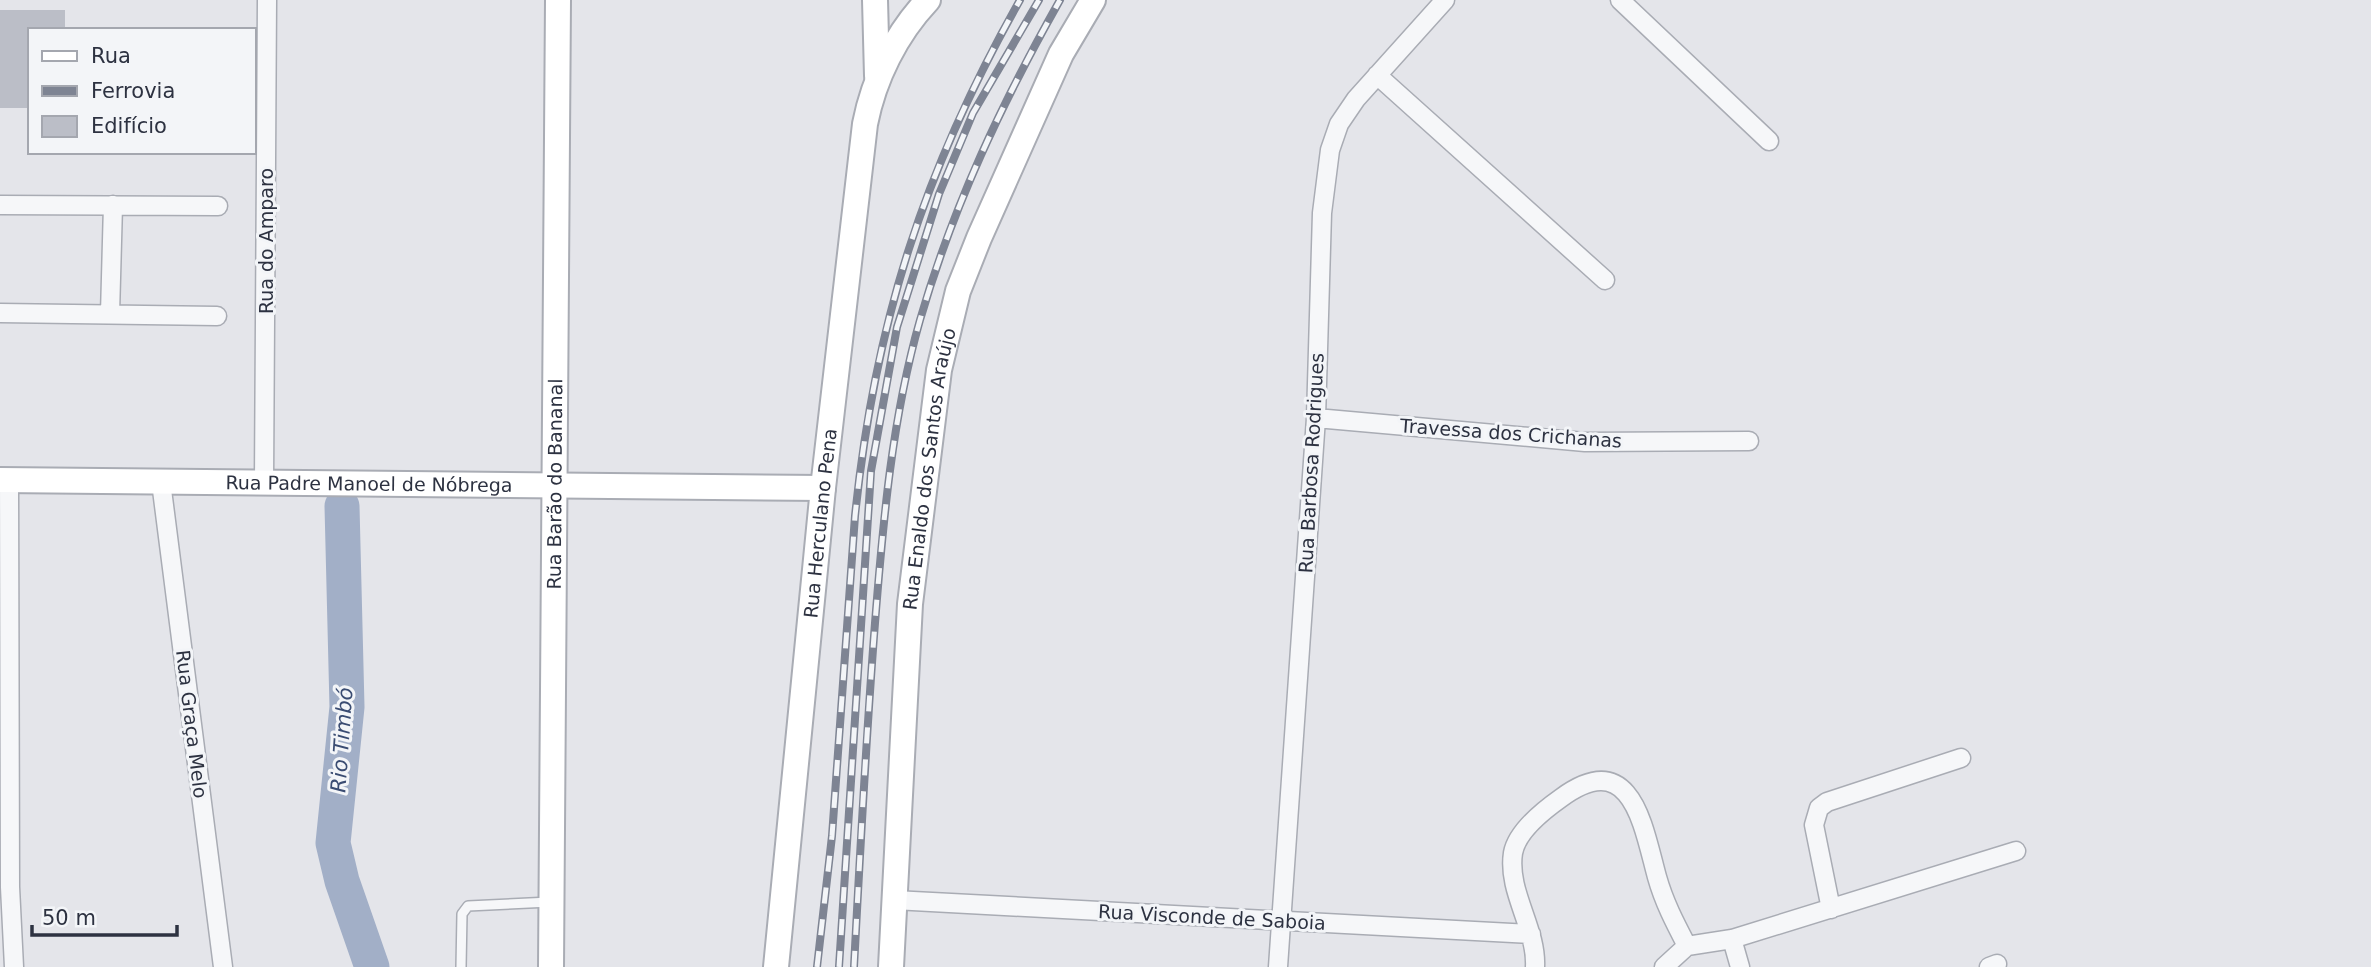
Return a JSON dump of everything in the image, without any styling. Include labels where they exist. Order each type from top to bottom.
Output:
[{"type":"main road","name":"Rua Barão do Bananal","points":[[551,967],[558,0]]},
{"type":"main road","points":[[875,0],[877,80]]},
{"type":"main road","points":[[877,80],[901,35],[928,0]]},
{"type":"main road","name":"Rua Enaldo dos Santos Araújo","points":[[891,967],[910,604],[939,370],[949,321],[979,238],[1050,78],[1093,0]]},
{"type":"main road","name":"Rua Herculano Pena","points":[[776,967],[823,488],[865,124],[877,80]]},
{"type":"main road","name":"Rua Padre Manoel de Nóbrega","points":[[5,480],[823,488]]},
{"type":"street","name":"Rua do Amparo","points":[[264,481],[267,0]]},
{"type":"street","name":"Rua Barbosa Rodrigues","points":[[1278,967],[1316,418],[1322,213],[1330,150],[1339,124],[1377,75],[1445,0]]},
{"type":"street","points":[[1620,0],[1769,141]]},
{"type":"street","points":[[1377,75],[1605,280]]},
{"type":"street","points":[[0,205],[218,206]]},
{"type":"street","points":[[110,314],[113,205]]},
{"type":"street","points":[[0,313],[217,316]]},
{"type":"street","name":"Travessa dos Crichanas","points":[[1316,418],[1584,442],[1749,441]]},
{"type":"street","points":[[5,480],[10,887],[14,967]]},
{"type":"street","name":"Rua Graça Melo","points":[[161,482],[223,967]]},
{"type":"street","points":[[1831,909],[1814,825],[1819,808],[1827,802],[1961,758]]},
{"type":"street","points":[[1535,967],[1531,934],[1518,894],[1513,865],[1514,850],[1521,836],[1550,806],[1580,784],[1604,780],[1618,786],[1634,802],[1647,833],[1669,911],[1687,946]]},
{"type":"street","points":[[1664,967],[1687,946],[1732,939],[2016,852]]},
{"type":"street","name":"Rua Visconde de Saboia","points":[[894,900],[1531,934]]},
{"type":"street","points":[[1732,939],[1740,967]]},
{"type":"lane","points":[[461,967],[462,914],[468,906],[552,902]]},
{"type":"building","points":[[0,10],[65,10],[65,28],[28,28],[28,108],[0,108]]},
{"type":"waterway","name":"Rio Timbó","points":[[342,506],[347,707],[333,843],[342,881],[372,967]]},
{"type":"railway","points":[[817,967],[832,836],[855,516],[876,377],[909,249],[931,187],[986,63],[1020,0]]},
{"type":"railway","points":[[839,967],[871,471],[897,327],[939,194],[973,113],[1039,0]]},
{"type":"railway","points":[[854,967],[878,585],[885,509],[902,394],[933,278],[964,196],[1018,77],[1060,0]]}]
